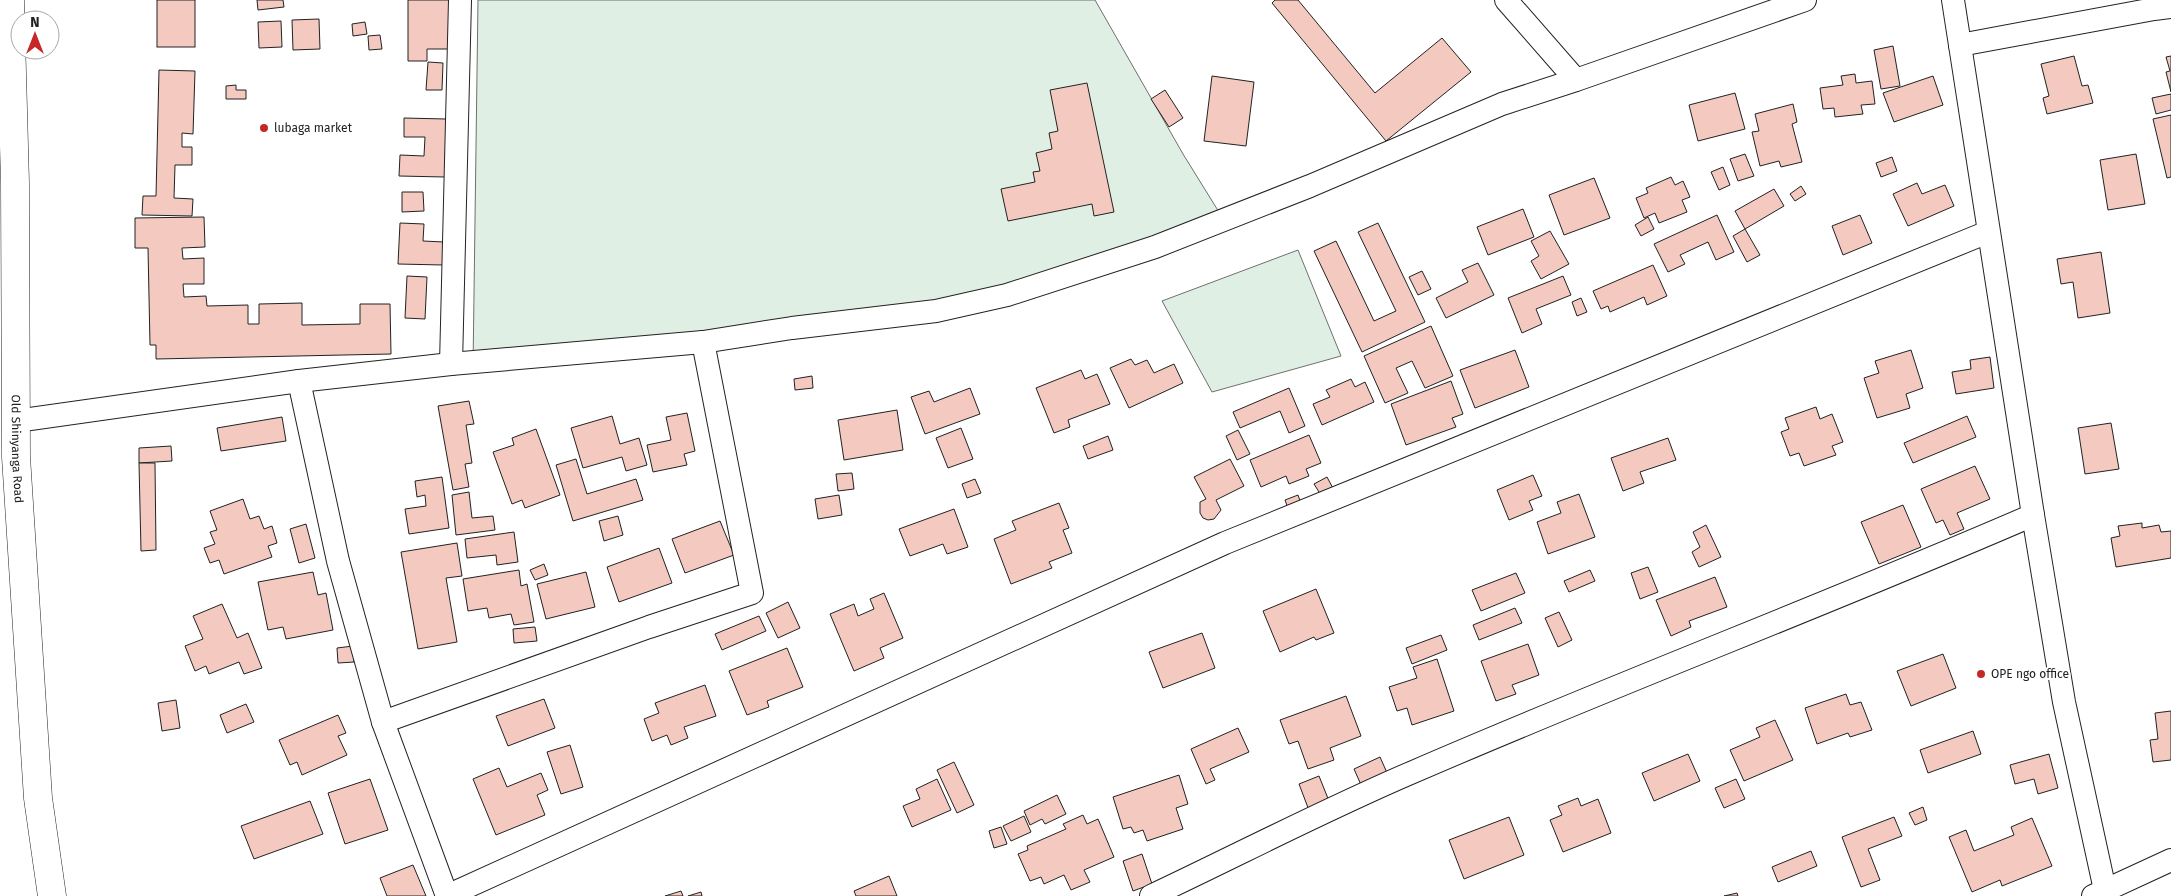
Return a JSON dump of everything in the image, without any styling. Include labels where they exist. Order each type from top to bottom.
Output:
[{"type":"main road","name":"Old Shinyanga Road","points":[[10,0],[5,59],[15,182],[16,421],[8,457],[38,798],[52,896]]},
{"type":"street","points":[[451,364],[460,0]]},
{"type":"street","points":[[1506,0],[1576,80]]},
{"type":"street","points":[[16,421],[299,381],[451,364],[703,342],[792,328],[936,311],[1007,295],[1155,247],[1310,186],[1502,104],[1804,0]]},
{"type":"street","points":[[1952,0],[2033,515],[2064,702],[2099,893],[2171,860]]},
{"type":"street","points":[[1960,45],[2171,7]]},
{"type":"street","points":[[299,381],[338,561],[383,722],[447,896],[1225,543],[1988,232]]},
{"type":"street","points":[[383,722],[649,627],[752,593],[703,342]]},
{"type":"street","points":[[1151,896],[1411,772],[1723,642],[1933,558],[2033,515]]},
{"type":"green space","points":[[478,0],[1095,0],[1183,154],[1227,225],[985,300],[473,368]]},
{"type":"green space","points":[[1298,250],[1341,356],[1212,392],[1162,301]]},
{"type":"building","points":[[157,0],[195,0],[195,47],[157,47]]},
{"type":"building","points":[[257,0],[283,0],[284,7],[258,10]]},
{"type":"building","points":[[408,0],[449,0],[449,49],[427,49],[427,61],[408,61]]},
{"type":"building","points":[[1275,0],[1298,0],[1375,93],[1442,38],[1471,72],[1386,141],[1272,3]]},
{"type":"building","points":[[319,19],[320,49],[293,50],[292,20]]},
{"type":"building","points":[[281,21],[282,47],[259,48],[258,22]]},
{"type":"building","points":[[365,22],[367,34],[353,36],[352,24]]},
{"type":"building","points":[[380,35],[382,49],[369,50],[368,36]]},
{"type":"building","points":[[1893,46],[1900,86],[1881,89],[1874,50]]},
{"type":"building","points":[[2074,56],[2082,86],[2088,85],[2093,103],[2047,114],[2043,98],[2049,96],[2041,64]]},
{"type":"building","points":[[2171,56],[2171,92],[2166,72],[2170,71],[2166,57]]},
{"type":"building","points":[[428,62],[443,63],[442,90],[426,90]]},
{"type":"building","points":[[159,70],[195,71],[193,134],[182,133],[182,147],[192,147],[192,165],[175,165],[174,198],[193,199],[192,216],[142,215],[143,196],[156,196]]},
{"type":"building","points":[[1855,74],[1856,83],[1872,81],[1875,104],[1861,105],[1863,114],[1835,117],[1834,108],[1823,109],[1820,88],[1843,85],[1841,76]]},
{"type":"building","points":[[1212,76],[1254,82],[1246,146],[1204,141]]},
{"type":"building","points":[[1933,76],[1943,105],[1894,122],[1883,93]]},
{"type":"building","points":[[1087,83],[1114,212],[1094,216],[1092,204],[1008,221],[1001,189],[1035,182],[1033,172],[1040,171],[1036,153],[1052,149],[1049,133],[1058,131],[1050,90]]},
{"type":"building","points":[[236,85],[236,90],[246,90],[246,99],[226,99],[226,86]]},
{"type":"building","points":[[1165,90],[1183,118],[1169,127],[1151,99]]},
{"type":"building","points":[[1735,93],[1745,129],[1698,141],[1689,105]]},
{"type":"building","points":[[2171,94],[2171,110],[2156,114],[2152,98]]},
{"type":"building","points":[[1793,104],[1797,122],[1792,124],[1802,162],[1781,167],[1779,161],[1760,166],[1752,132],[1759,131],[1755,114]]},
{"type":"building","points":[[2171,115],[2171,177],[2167,178],[2153,119]]},
{"type":"building","points":[[404,118],[446,119],[445,177],[399,176],[400,155],[424,156],[425,137],[404,137]]},
{"type":"building","points":[[1745,154],[1754,176],[1738,181],[1730,159]]},
{"type":"building","points":[[2136,154],[2145,204],[2108,210],[2100,160]]},
{"type":"building","points":[[1892,157],[1897,171],[1881,177],[1876,163]]},
{"type":"building","points":[[1723,167],[1730,185],[1719,190],[1711,172]]},
{"type":"building","points":[[1671,177],[1675,185],[1683,181],[1690,197],[1682,200],[1687,212],[1659,223],[1655,213],[1644,218],[1636,198],[1648,193],[1646,188]]},
{"type":"building","points":[[1594,178],[1610,218],[1564,235],[1549,195]]},
{"type":"building","points":[[1917,183],[1922,194],[1945,185],[1954,206],[1908,226],[1893,194]]},
{"type":"building","points":[[1801,186],[1806,194],[1795,201],[1790,194]]},
{"type":"building","points":[[1774,189],[1784,206],[1745,229],[1735,211]]},
{"type":"building","points":[[402,192],[423,192],[424,211],[402,212]]},
{"type":"building","points":[[1523,209],[1534,237],[1488,255],[1477,227]]},
{"type":"building","points":[[1717,215],[1734,252],[1716,260],[1708,242],[1680,255],[1685,264],[1668,272],[1654,244]]},
{"type":"building","points":[[1860,215],[1872,243],[1843,255],[1832,226]]},
{"type":"building","points":[[204,217],[205,247],[182,248],[183,259],[204,258],[204,284],[183,284],[184,297],[206,296],[207,306],[248,305],[248,324],[259,324],[259,304],[302,303],[302,325],[360,324],[360,304],[390,304],[391,354],[156,359],[156,345],[150,345],[148,248],[135,248],[135,218]]},
{"type":"building","points":[[1648,217],[1654,229],[1641,236],[1635,225]]},
{"type":"building","points":[[400,223],[424,224],[423,241],[444,242],[443,265],[398,264]]},
{"type":"building","points":[[1378,223],[1425,322],[1362,352],[1314,251],[1336,241],[1374,321],[1396,311],[1358,232]]},
{"type":"building","points":[[1745,229],[1760,255],[1747,262],[1733,236]]},
{"type":"building","points":[[1550,231],[1569,264],[1541,279],[1531,261],[1539,256],[1531,241]]},
{"type":"building","points":[[2101,252],[2110,313],[2078,318],[2073,282],[2061,284],[2057,259]]},
{"type":"building","points":[[1478,263],[1494,295],[1446,318],[1436,298],[1468,282],[1462,270]]},
{"type":"building","points":[[1653,265],[1667,296],[1647,305],[1644,297],[1610,312],[1608,306],[1601,309],[1593,291]]},
{"type":"building","points":[[1422,271],[1431,289],[1418,295],[1409,277]]},
{"type":"building","points":[[407,276],[427,277],[425,319],[405,318]]},
{"type":"building","points":[[1563,276],[1571,295],[1536,309],[1542,324],[1522,333],[1508,298]]},
{"type":"building","points":[[1581,298],[1587,312],[1577,316],[1572,302]]},
{"type":"building","points":[[1431,326],[1453,376],[1425,388],[1412,361],[1396,368],[1408,393],[1385,403],[1364,356]]},
{"type":"building","points":[[1515,350],[1529,387],[1475,408],[1460,370]]},
{"type":"building","points":[[1911,350],[1923,388],[1906,394],[1910,408],[1877,418],[1864,378],[1879,373],[1875,361]]},
{"type":"building","points":[[1990,357],[1994,388],[1956,394],[1952,372],[1971,369],[1970,360]]},
{"type":"building","points":[[1131,359],[1135,365],[1147,360],[1154,373],[1174,364],[1183,383],[1129,408],[1110,368]]},
{"type":"building","points":[[1081,370],[1085,379],[1097,374],[1110,404],[1068,420],[1070,427],[1054,433],[1036,388]]},
{"type":"building","points":[[812,376],[813,388],[795,390],[794,379]]},
{"type":"building","points":[[1351,379],[1355,387],[1365,382],[1374,402],[1322,425],[1313,404],[1330,397],[1326,390]]},
{"type":"building","points":[[1451,381],[1463,414],[1452,418],[1456,427],[1406,445],[1391,404]]},
{"type":"building","points":[[970,388],[980,414],[925,434],[911,397],[929,391],[934,402]]},
{"type":"building","points":[[1289,388],[1305,426],[1289,433],[1280,411],[1240,428],[1233,412]]},
{"type":"building","points":[[469,401],[474,424],[466,425],[472,463],[465,464],[469,487],[453,490],[438,406]]},
{"type":"building","points":[[1816,407],[1820,419],[1832,414],[1843,442],[1832,446],[1836,455],[1804,466],[1799,453],[1790,456],[1781,432],[1789,429],[1785,418]]},
{"type":"building","points":[[897,410],[903,450],[844,460],[838,420]]},
{"type":"building","points":[[687,413],[695,451],[684,454],[687,465],[653,472],[647,445],[671,440],[666,417]]},
{"type":"building","points":[[612,416],[620,444],[639,438],[647,465],[626,471],[622,457],[583,468],[571,428]]},
{"type":"building","points":[[1967,416],[1976,437],[1913,463],[1904,443]]},
{"type":"building","points":[[282,417],[286,441],[221,451],[217,428]]},
{"type":"building","points":[[2111,423],[2119,469],[2085,474],[2078,428]]},
{"type":"building","points":[[961,428],[973,459],[948,468],[936,438]]},
{"type":"building","points":[[536,429],[560,495],[525,508],[522,500],[512,504],[493,452],[514,445],[512,438]]},
{"type":"building","points":[[1238,430],[1250,454],[1237,460],[1226,436]]},
{"type":"building","points":[[1309,435],[1321,463],[1306,469],[1309,476],[1289,484],[1286,476],[1261,487],[1250,460]]},
{"type":"building","points":[[1108,436],[1113,450],[1088,459],[1083,446]]},
{"type":"building","points":[[1668,438],[1676,460],[1640,472],[1644,483],[1623,491],[1611,458]]},
{"type":"building","points":[[171,446],[172,461],[139,463],[139,448]]},
{"type":"building","points":[[576,459],[587,494],[636,479],[643,500],[573,521],[556,465]]},
{"type":"building","points":[[1230,459],[1244,486],[1216,500],[1221,510],[1214,519],[1208,520],[1203,518],[1200,513],[1200,502],[1206,499],[1194,477]]},
{"type":"building","points":[[139,463],[155,463],[156,550],[141,551]]},
{"type":"building","points":[[1975,466],[1990,499],[1957,513],[1964,529],[1950,535],[1943,520],[1936,523],[1921,489]]},
{"type":"building","points":[[852,473],[854,489],[838,491],[836,474]]},
{"type":"building","points":[[1533,475],[1542,496],[1529,501],[1533,510],[1509,520],[1497,490]]},
{"type":"building","points":[[442,477],[449,528],[409,534],[405,509],[426,506],[425,495],[417,497],[415,481]]},
{"type":"building","points":[[1327,477],[1336,494],[1324,500],[1314,484]]},
{"type":"building","points":[[975,479],[981,493],[967,498],[962,484]]},
{"type":"building","points":[[469,492],[472,518],[493,516],[495,530],[456,535],[452,495]]},
{"type":"building","points":[[1579,494],[1595,537],[1548,554],[1537,522],[1561,513],[1557,502]]},
{"type":"building","points":[[839,495],[842,515],[818,519],[815,499]]},
{"type":"building","points":[[1298,495],[1303,509],[1290,514],[1285,500]]},
{"type":"building","points":[[243,499],[250,519],[259,516],[264,529],[272,526],[277,543],[268,546],[272,557],[224,574],[219,560],[210,563],[204,548],[215,544],[210,532],[217,530],[210,511]]},
{"type":"building","points":[[1059,503],[1069,528],[1063,530],[1072,553],[1049,562],[1052,568],[1011,584],[994,539],[1016,530],[1012,521]]},
{"type":"building","points":[[1903,505],[1921,547],[1879,564],[1861,522]]},
{"type":"building","points":[[954,509],[968,547],[947,554],[943,544],[910,556],[899,529]]},
{"type":"building","points":[[618,516],[623,535],[604,541],[599,521]]},
{"type":"building","points":[[720,521],[734,555],[685,573],[672,539]]},
{"type":"building","points":[[2142,523],[2142,528],[2159,525],[2161,532],[2171,531],[2171,558],[2116,567],[2111,538],[2120,536],[2118,526]]},
{"type":"building","points":[[306,524],[315,558],[299,563],[290,529]]},
{"type":"building","points":[[1706,525],[1721,557],[1699,567],[1692,552],[1700,547],[1693,532]]},
{"type":"building","points":[[514,532],[518,562],[497,565],[496,555],[467,558],[465,539]]},
{"type":"building","points":[[457,543],[462,576],[446,578],[457,642],[418,649],[401,552]]},
{"type":"building","points":[[659,548],[672,583],[619,602],[607,567]]},
{"type":"building","points":[[544,564],[548,575],[535,580],[530,570]]},
{"type":"building","points":[[1648,567],[1658,592],[1640,599],[1631,573]]},
{"type":"building","points":[[519,570],[521,586],[527,584],[534,622],[514,625],[511,614],[489,618],[487,608],[468,611],[463,579]]},
{"type":"building","points":[[1590,570],[1595,581],[1569,592],[1564,581]]},
{"type":"building","points":[[313,572],[318,595],[326,593],[333,630],[286,639],[283,627],[268,630],[258,582]]},
{"type":"building","points":[[586,572],[595,607],[546,619],[537,584]]},
{"type":"building","points":[[1516,573],[1525,593],[1481,611],[1472,590]]},
{"type":"building","points":[[1715,577],[1727,607],[1689,621],[1691,627],[1671,636],[1656,600]]},
{"type":"building","points":[[1316,589],[1334,633],[1316,640],[1314,637],[1280,652],[1263,611]]},
{"type":"building","points":[[884,593],[903,638],[880,648],[884,658],[854,671],[830,614],[854,604],[858,616],[874,609],[870,599]]},
{"type":"building","points":[[788,602],[800,628],[778,638],[766,613]]},
{"type":"building","points":[[222,604],[237,638],[248,633],[262,668],[244,674],[239,662],[209,674],[206,666],[195,671],[185,646],[203,639],[193,616]]},
{"type":"building","points":[[1515,608],[1522,623],[1479,640],[1473,625]]},
{"type":"building","points":[[1559,612],[1572,640],[1558,647],[1545,618]]},
{"type":"building","points":[[759,616],[766,631],[722,650],[715,634]]},
{"type":"building","points":[[535,627],[537,641],[514,643],[513,629]]},
{"type":"building","points":[[1202,633],[1215,668],[1163,688],[1149,652]]},
{"type":"building","points":[[1441,635],[1447,650],[1412,664],[1406,648]]},
{"type":"building","points":[[1528,644],[1539,675],[1512,685],[1516,694],[1496,701],[1481,661]]},
{"type":"building","points":[[353,646],[354,662],[338,663],[337,648]]},
{"type":"building","points":[[787,648],[803,687],[767,701],[769,707],[747,715],[729,671]]},
{"type":"building","points":[[1943,654],[1956,688],[1911,706],[1897,671]]},
{"type":"building","points":[[1437,659],[1454,711],[1412,725],[1407,708],[1397,711],[1389,687],[1417,678],[1413,667]]},
{"type":"building","points":[[705,685],[716,716],[684,727],[688,738],[671,745],[667,735],[652,741],[644,719],[659,713],[655,703]]},
{"type":"building","points":[[1846,694],[1850,705],[1861,702],[1872,730],[1850,737],[1848,733],[1817,744],[1805,708]]},
{"type":"building","points":[[1346,696],[1361,736],[1330,748],[1334,760],[1308,769],[1298,741],[1289,744],[1280,720]]},
{"type":"building","points":[[544,699],[555,728],[508,746],[496,716]]},
{"type":"building","points":[[176,700],[180,728],[162,731],[158,703]]},
{"type":"building","points":[[246,704],[254,722],[227,733],[220,715]]},
{"type":"building","points":[[2171,711],[2171,760],[2153,762],[2150,740],[2158,739],[2155,713]]},
{"type":"building","points":[[338,715],[346,733],[338,736],[347,755],[302,775],[297,762],[290,765],[279,740]]},
{"type":"building","points":[[1775,720],[1793,760],[1744,781],[1730,750],[1760,737],[1756,728]]},
{"type":"building","points":[[1238,728],[1249,752],[1210,769],[1215,780],[1206,784],[1191,749]]},
{"type":"building","points":[[1973,731],[1981,754],[1928,773],[1920,750]]},
{"type":"building","points":[[570,745],[583,787],[561,794],[547,752]]},
{"type":"building","points":[[1688,754],[1700,781],[1654,801],[1642,773]]},
{"type":"building","points":[[2049,754],[2058,788],[2038,794],[2034,779],[2015,784],[2010,765]]},
{"type":"building","points":[[1380,757],[1388,775],[1362,787],[1354,769]]},
{"type":"building","points":[[954,762],[974,805],[957,813],[937,770]]},
{"type":"building","points":[[499,768],[507,787],[541,773],[548,790],[537,795],[545,815],[496,835],[473,779]]},
{"type":"building","points":[[1179,775],[1188,804],[1176,808],[1183,829],[1147,841],[1143,830],[1134,833],[1131,827],[1123,829],[1113,797]]},
{"type":"building","points":[[1319,776],[1331,806],[1310,813],[1299,784]]},
{"type":"building","points":[[370,779],[388,830],[345,844],[328,793]]},
{"type":"building","points":[[937,779],[951,810],[912,827],[903,806],[920,799],[916,789]]},
{"type":"building","points":[[1736,779],[1745,799],[1724,808],[1715,788]]},
{"type":"building","points":[[1057,795],[1066,814],[1045,824],[1042,819],[1030,825],[1024,811]]},
{"type":"building","points":[[1578,798],[1581,806],[1598,799],[1611,833],[1563,852],[1550,820],[1562,815],[1558,806]]},
{"type":"building","points":[[310,801],[323,834],[254,859],[241,826]]},
{"type":"building","points":[[1923,807],[1927,820],[1915,825],[1909,813]]},
{"type":"building","points":[[1083,815],[1087,824],[1098,819],[1114,857],[1084,870],[1090,882],[1071,890],[1064,875],[1044,884],[1041,877],[1030,881],[1018,854],[1028,850],[1027,846],[1066,829],[1063,824]]},
{"type":"building","points":[[1024,816],[1031,832],[1011,841],[1003,826]]},
{"type":"building","points":[[1509,817],[1524,855],[1464,879],[1449,840]]},
{"type":"building","points":[[1894,817],[1902,836],[1868,849],[1880,880],[1861,887],[1842,837]]},
{"type":"building","points":[[2032,818],[2052,866],[2002,886],[2000,880],[1972,892],[1949,837],[1966,830],[1974,851],[2014,835],[2011,827]]},
{"type":"building","points":[[1001,827],[1007,844],[994,848],[989,831]]},
{"type":"building","points":[[1811,851],[1817,866],[1778,882],[1772,867]]},
{"type":"building","points":[[1142,854],[1152,884],[1133,891],[1123,861]]},
{"type":"building","points":[[413,865],[426,896],[387,896],[380,878]]},
{"type":"building","points":[[889,876],[897,896],[856,896],[854,891]]},
{"type":"building","points":[[681,891],[683,896],[665,896]]},
{"type":"building","points":[[701,892],[702,896],[688,896]]},
{"type":"building","points":[[1737,893],[1738,896],[1724,896]]},
{"type":"place","name":"lubaga market","points":[[264,128]]},
{"type":"place","name":"OPE ngo office","points":[[1981,674]]}]
